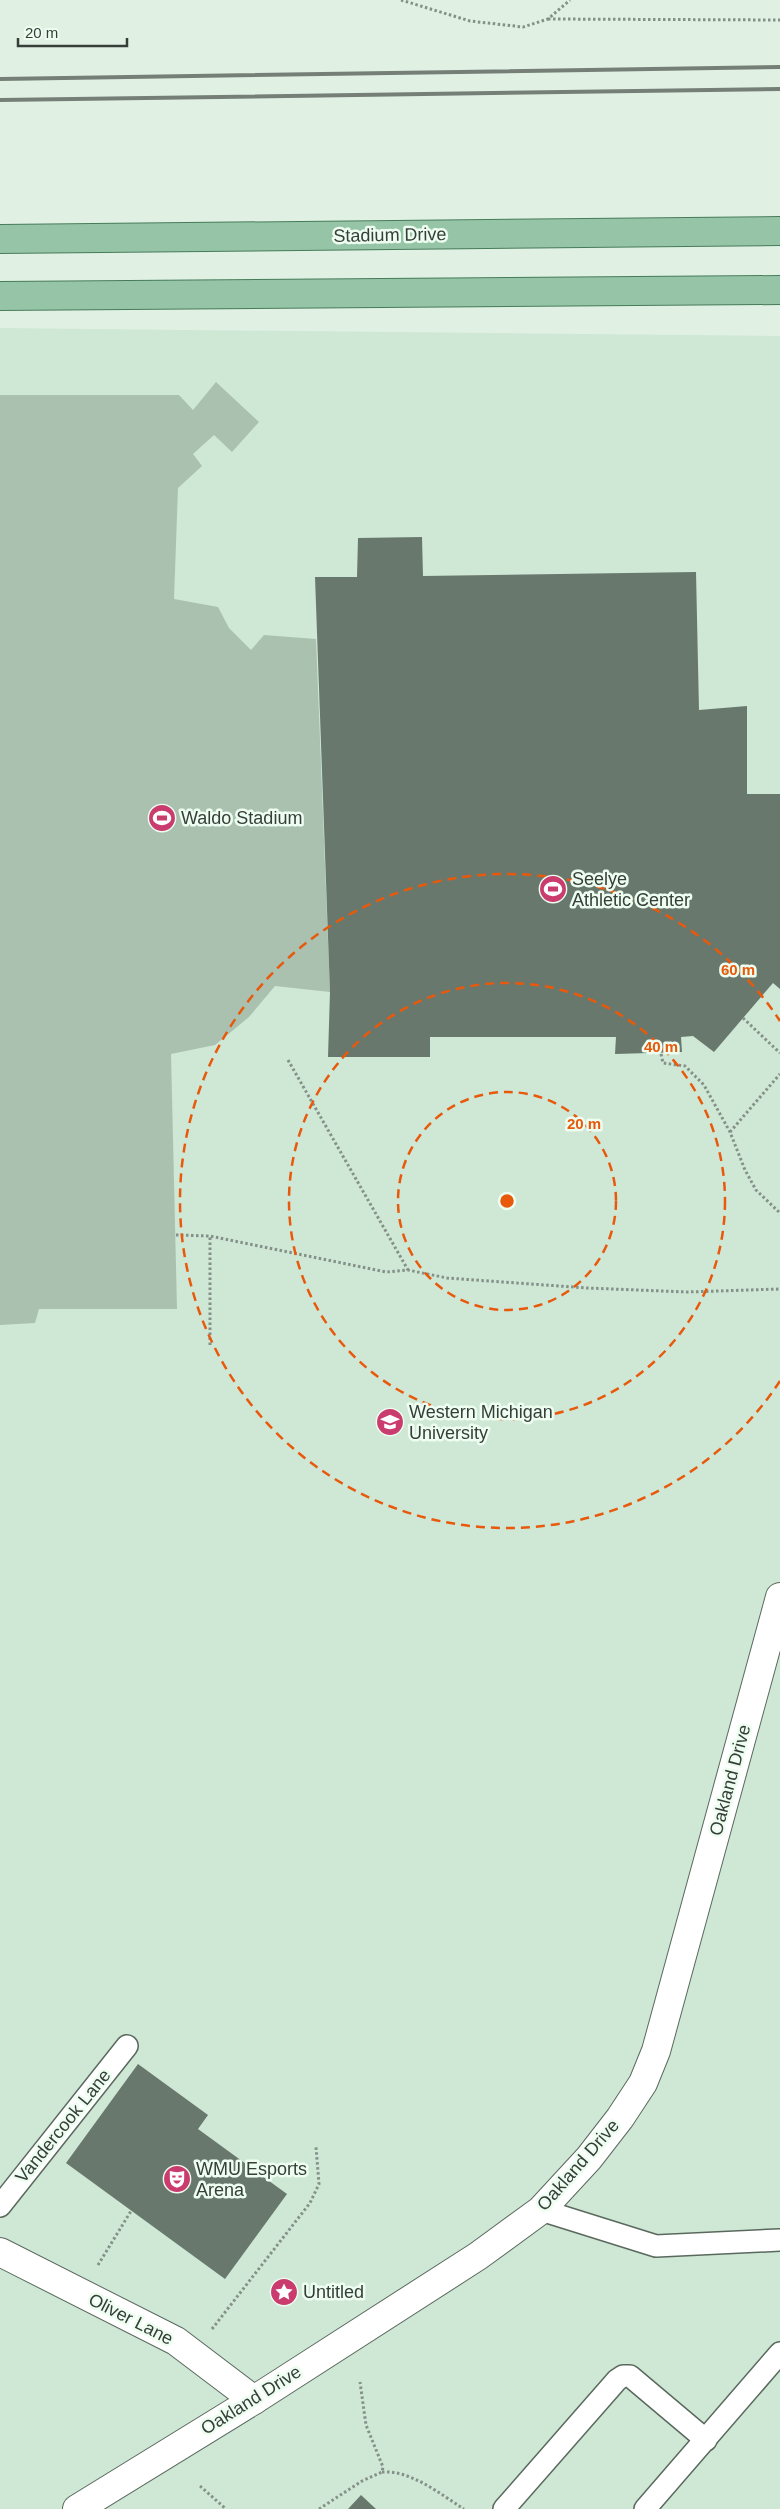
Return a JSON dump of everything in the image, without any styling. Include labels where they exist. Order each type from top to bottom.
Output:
[{"type":"main road","name":"Stadium Drive","points":[[0,239],[780,231]]},
{"type":"main road","points":[[0,296],[780,290]]},
{"type":"main road","name":"Oakland Drive","points":[[77,2509],[254,2400],[478,2256],[541,2210],[589,2158],[620,2118],[643,2083],[653,2059],[780,1597]]},
{"type":"main road","name":"Oliver Lane","points":[[0,2252],[176,2342],[254,2400]]},
{"type":"lane","name":"Vandercook Lane","points":[[0,2206],[127,2046]]},
{"type":"lane","points":[[541,2210],[656,2246],[780,2240]]},
{"type":"lane","points":[[645,2509],[780,2353]]},
{"type":"lane","points":[[504,2509],[617,2380],[624,2376],[630,2376],[706,2440]]},
{"type":"path","points":[[401,0],[470,21],[524,28],[548,19],[570,0]]},
{"type":"path","points":[[548,19],[780,20]]},
{"type":"path","points":[[743,1018],[780,1053]]},
{"type":"path","points":[[661,1054],[663,1063],[685,1066],[697,1076],[730,1132],[745,1170],[756,1190],[780,1213]]},
{"type":"path","points":[[288,1060],[408,1270]]},
{"type":"path","points":[[730,1132],[780,1074]]},
{"type":"path","points":[[176,1235],[210,1236],[386,1272],[408,1270],[447,1278],[687,1292],[780,1289]]},
{"type":"path","points":[[210,1236],[210,1346]]},
{"type":"path","points":[[211,2331],[310,2203],[319,2184],[316,2148]]},
{"type":"path","points":[[96,2268],[132,2211]]},
{"type":"path","points":[[360,2382],[364,2418],[383,2467],[382,2472]]},
{"type":"path","points":[[319,2509],[362,2481],[382,2472],[392,2471],[407,2476],[464,2509]]},
{"type":"path","points":[[200,2486],[226,2509]]},
{"type":"shaded area","name":"Western Michigan University","points":[[0,328],[780,336],[780,2509],[0,2509]]},
{"type":"shaded area","name":"Waldo Stadium","points":[[216,382],[259,422],[232,452],[214,435],[193,454],[202,466],[178,488],[174,599],[218,607],[229,628],[251,650],[264,635],[316,639],[330,992],[275,986],[249,1017],[215,1045],[171,1054],[177,1309],[39,1309],[35,1323],[0,1325],[0,395],[179,395],[193,410]]},
{"type":"building","name":"Seelye Athletic Center","points":[[422,537],[423,576],[696,572],[699,710],[747,706],[747,794],[780,794],[780,989],[773,983],[714,1052],[693,1036],[681,1037],[682,1052],[615,1054],[616,1037],[430,1037],[430,1057],[328,1057],[330,992],[315,577],[357,577],[358,538]]},
{"type":"building","name":"WMU Esports Arena","points":[[138,2064],[208,2115],[198,2129],[287,2194],[225,2279],[66,2163]]},
{"type":"building","points":[[361,2495],[376,2509],[348,2509]]},
{"type":"railway","points":[[0,79],[780,67]]},
{"type":"railway","points":[[0,100],[780,89]]},
{"type":"place","name":"Waldo Stadium","points":[[162,818]]},
{"type":"place","name":"Seelye Athletic Center","points":[[553,889]]},
{"type":"place","name":"Western Michigan University","points":[[390,1422]]},
{"type":"place","name":"WMU Esports Arena","points":[[177,2179]]},
{"type":"place","name":"Untitled","points":[[284,2292]]}]
